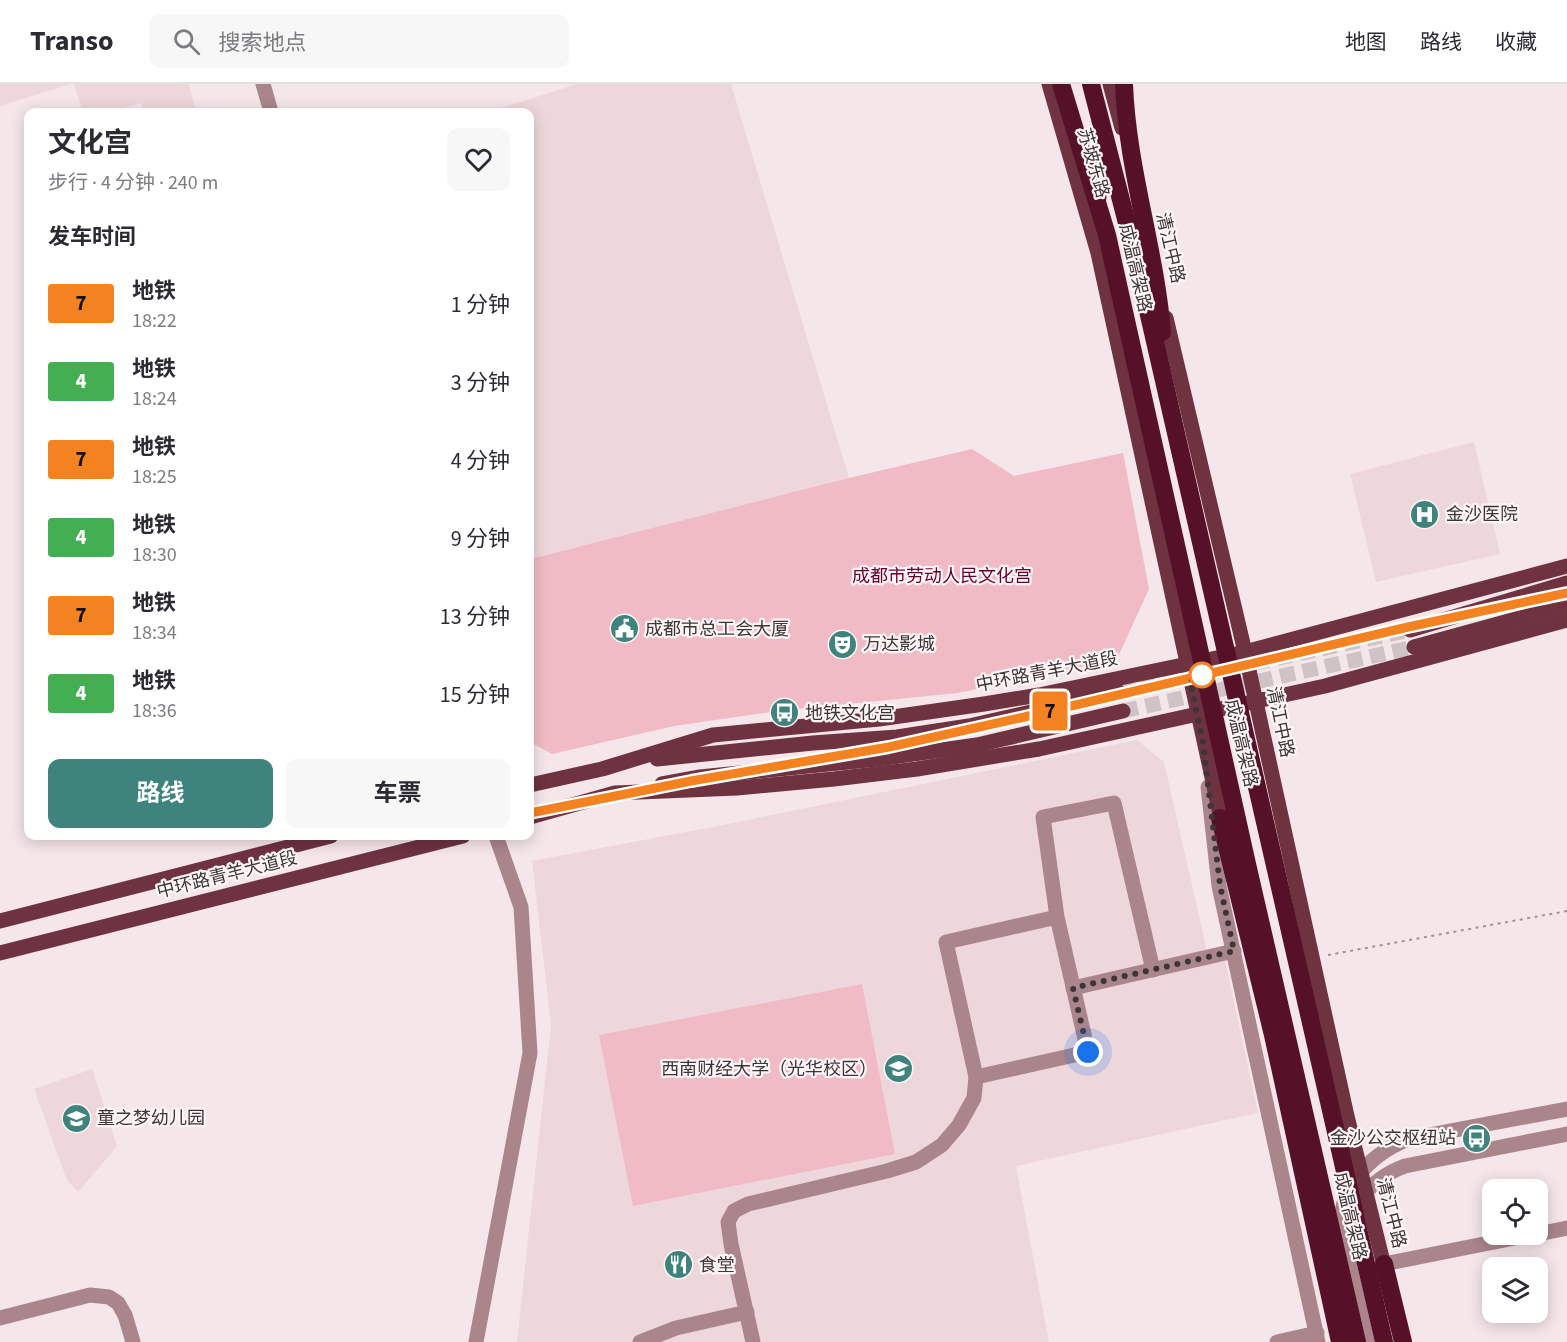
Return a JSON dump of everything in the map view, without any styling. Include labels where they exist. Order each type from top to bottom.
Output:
[{"type":"highway","name":"成温高架路","points":[[1061,84],[1107,235],[1241,841],[1357,1342]]},
{"type":"highway","name":"成温高架路","points":[[1091,84],[1135,254],[1384,1342]]},
{"type":"highway","points":[[1124,84],[1125,121],[1159,292],[1167,396]]},
{"type":"highway","points":[[1220,818],[1273,1035],[1342,1342]]},
{"type":"highway","points":[[1384,1264],[1403,1342]]},
{"type":"main road","name":"苏坡东路","points":[[1049,84],[1098,253]]},
{"type":"main road","points":[[1102,84],[1098,253],[1203,743],[1220,818],[1252,929],[1342,1342]]},
{"type":"main road","name":"苏坡东路","points":[[1110,84],[1129,153]]},
{"type":"main road","points":[[1124,84],[1129,153]]},
{"type":"main road","name":"清江中路","points":[[1129,153],[1245,652],[1347,1116],[1384,1264],[1398,1342]]},
{"type":"main road","name":"中环路青羊大道段","points":[[534,784],[602,768],[713,735],[932,712],[1039,695],[1245,652],[1567,566]]},
{"type":"main road","points":[[1410,630],[1567,583]]},
{"type":"main road","points":[[1414,647],[1567,605]]},
{"type":"main road","points":[[615,793],[737,788],[917,769],[1039,749],[1325,686],[1567,620]]},
{"type":"main road","points":[[602,768],[633,762],[813,743],[907,736],[969,726],[1119,692]]},
{"type":"main road","points":[[534,817],[615,793],[700,777],[878,759],[977,745],[1123,711]]},
{"type":"main road","name":"中环路青羊大道段","points":[[0,921],[315,840]]},
{"type":"main road","name":"中环路青羊大道段","points":[[0,953],[447,840]]},
{"type":"street","points":[[262,84],[271,108]]},
{"type":"street","points":[[1203,743],[1220,885],[1318,1338],[1277,1342]]},
{"type":"street","points":[[976,1077],[1088,1052],[1057,917],[1043,817],[1114,803],[1153,970]]},
{"type":"street","points":[[476,1342],[530,1053],[520,907],[497,840]]},
{"type":"street","points":[[753,1342],[731,1244],[728,1222],[734,1210],[748,1204],[916,1162],[942,1145],[959,1125],[974,1098],[976,1077],[946,942],[1057,917]]},
{"type":"street","points":[[1073,988],[1234,951]]},
{"type":"street","points":[[1367,1342],[1342,1233],[1342,1211],[1348,1191],[1358,1174],[1373,1159],[1393,1146],[1418,1137],[1567,1109]]},
{"type":"street","points":[[1347,1254],[1350,1221],[1357,1202],[1378,1180],[1392,1170],[1421,1161],[1567,1134]]},
{"type":"street","points":[[1548,1232],[1567,1228]]},
{"type":"street","points":[[1384,1264],[1482,1245]]},
{"type":"street","name":"清江中路","points":[[1384,1264],[1407,1342]]},
{"type":"street","points":[[0,1318],[90,1295],[109,1297],[118,1303],[125,1315],[133,1342]]},
{"type":"street","points":[[640,1342],[676,1328],[747,1312]]},
{"type":"path","points":[[1312,958],[1567,910]]},
{"type":"shaded area","points":[[0,84],[70,84],[0,106]]},
{"type":"shaded area","points":[[74,84],[188,84],[196,108],[143,108],[141,103],[124,108],[82,108]]},
{"type":"shaded area","points":[[577,84],[731,84],[849,478],[534,558],[534,108],[502,108]]},
{"type":"shaded area","name":"金沙医院","points":[[1474,442],[1500,554],[1376,582],[1350,474]]},
{"type":"shaded area","name":"西南财经大学（光华校区）","points":[[1137,740],[1164,762],[1210,964],[1225,961],[1258,1113],[1016,1166],[1049,1342],[517,1342],[551,1025],[532,861],[718,826]]},
{"type":"shaded area","name":"童之梦幼儿园","points":[[92,1069],[117,1146],[78,1192],[67,1180],[34,1089]]},
{"type":"green space","name":"成都市劳动人民文化宫","points":[[972,449],[1014,476],[1123,453],[1149,589],[1117,659],[958,693],[777,711],[674,726],[552,754],[534,744],[534,558]]},
{"type":"green space","points":[[862,984],[895,1154],[633,1206],[599,1035]]},
{"type":"tunnel","points":[[1119,692],[1410,630]]},
{"type":"tunnel","points":[[1123,711],[1414,647]]},
{"type":"metro line","name":"7","points":[[534,812],[691,781],[889,747],[1408,627],[1567,593]]},
{"type":"place","name":"金沙医院","points":[[1425,514]]},
{"type":"place","name":"成都市总工会大厦","points":[[624,629]]},
{"type":"place","name":"万达影城","points":[[842,644]]},
{"type":"place","name":"地铁文化宫","points":[[784,713]]},
{"type":"place","name":"西南财经大学（光华校区）","points":[[898,1069]]},
{"type":"place","name":"童之梦幼儿园","points":[[76,1118]]},
{"type":"place","name":"金沙公交枢纽站","points":[[1477,1138]]},
{"type":"place","name":"食堂","points":[[678,1265]]},
{"type":"route","points":[[1088,1052],[1073,988],[1234,951],[1220,885],[1203,743],[1190,680],[1202,675]]}]
